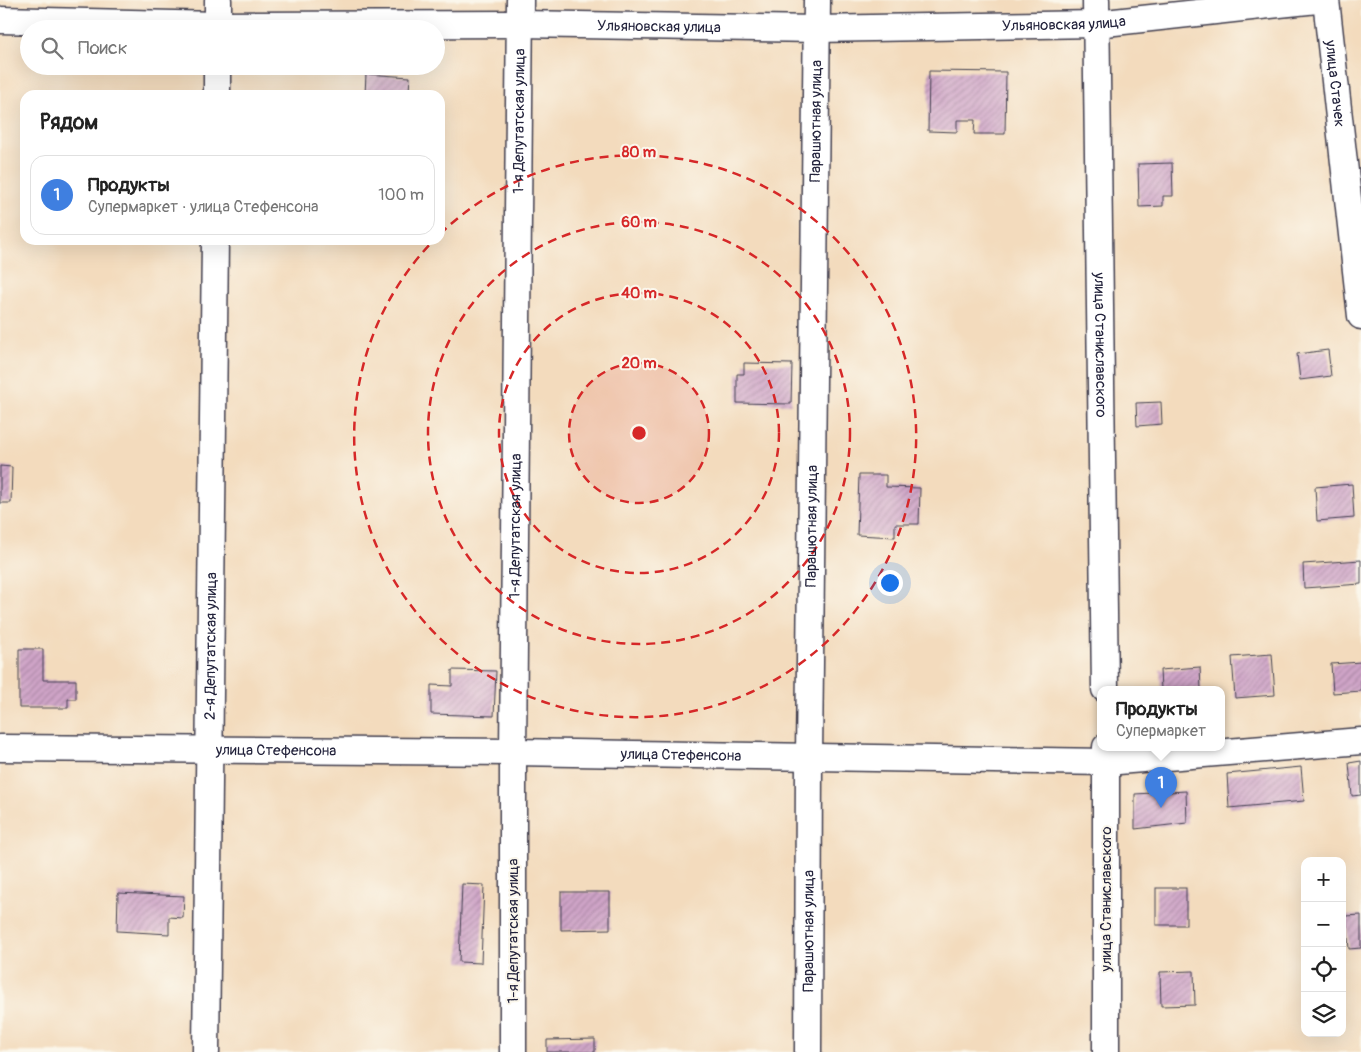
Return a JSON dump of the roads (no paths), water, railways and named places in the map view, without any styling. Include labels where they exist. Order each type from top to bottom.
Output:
[{"type":"street","name":"Парашютная улица","points":[[808,1052],[809,757],[817,0]]},
{"type":"street","name":"Ульяновская улица","points":[[0,20],[520,12],[817,29],[1317,0]]},
{"type":"street","name":"улица Стачек","points":[[1326,0],[1361,316]]},
{"type":"street","name":"1-я Депутатская улица","points":[[513,1052],[513,752],[520,12]]},
{"type":"street","name":"улица Станиславского","points":[[1096,12],[1105,686]]},
{"type":"street","points":[[217,75],[217,90]]},
{"type":"street","name":"2-я Депутатская улица","points":[[206,1052],[215,245]]},
{"type":"street","name":"улица Стефенсона","points":[[1225,748],[1361,741]]},
{"type":"street","name":"улица Стефенсона","points":[[0,748],[513,752],[809,757],[1106,755],[1179,751]]},
{"type":"street","name":"улица Станиславского","points":[[1106,755],[1106,1052]]},
{"type":"place","name":"Продукты","points":[[1161,808]]}]
